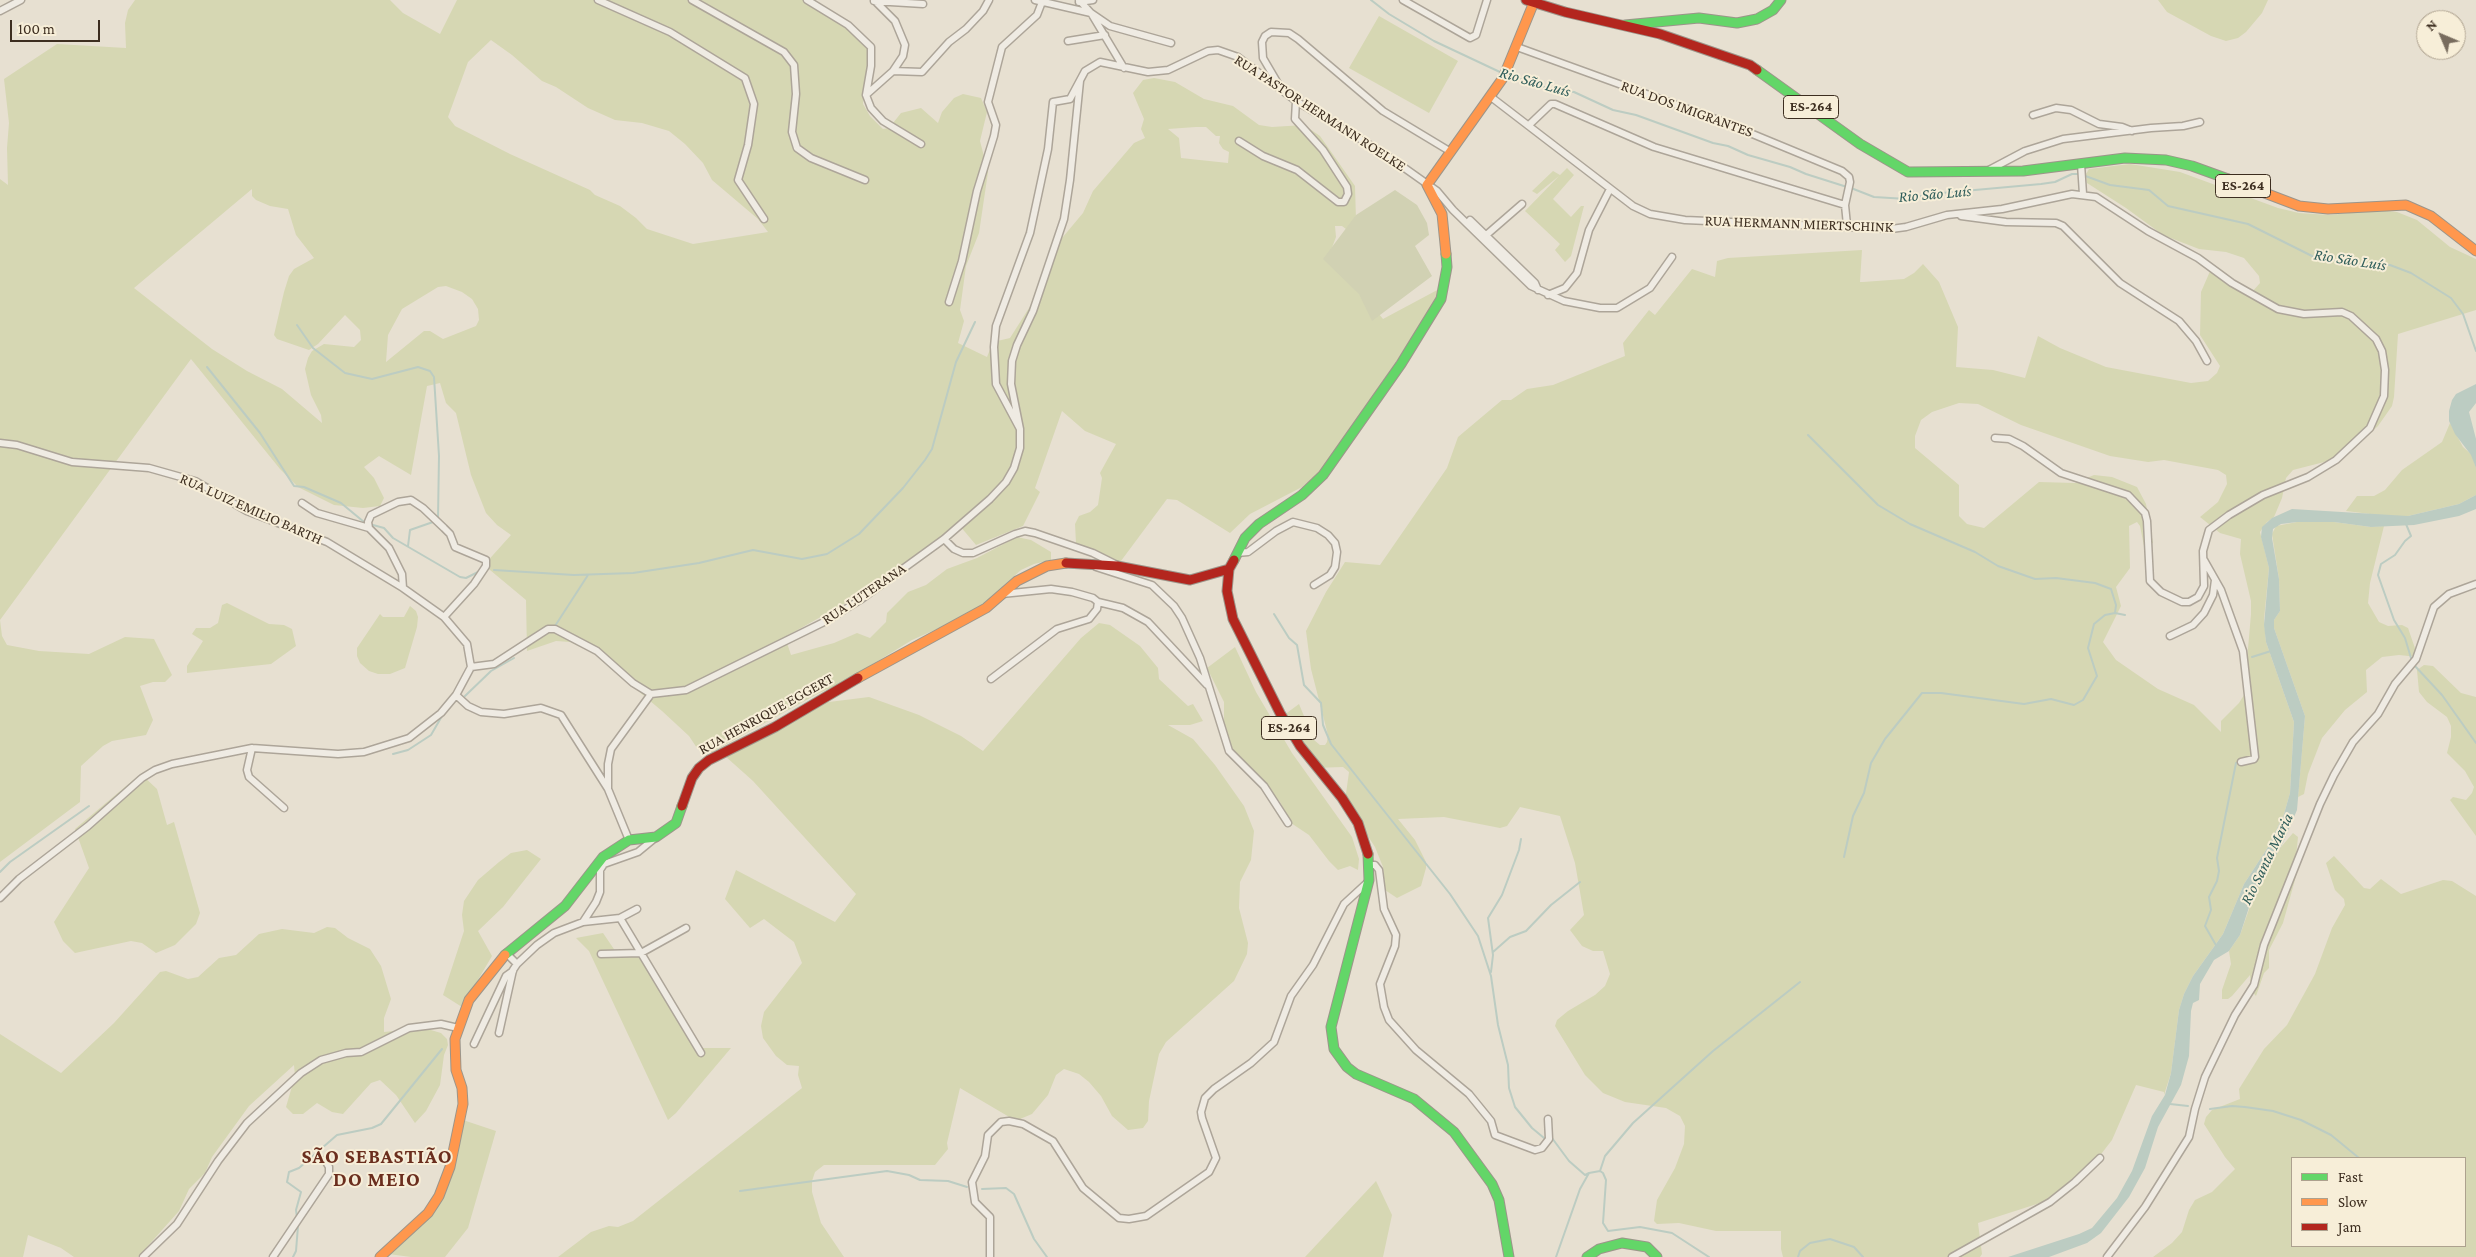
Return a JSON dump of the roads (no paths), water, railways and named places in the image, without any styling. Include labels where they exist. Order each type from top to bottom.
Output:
[{"type":"main road","name":"ES-264","points":[[1509,1257],[1499,1200],[1492,1184],[1454,1132],[1414,1099],[1356,1074],[1347,1067],[1334,1049],[1331,1027],[1370,880],[1368,849],[1358,822],[1342,798],[1300,746],[1280,713],[1233,619],[1227,591],[1229,569],[1235,553],[1245,538],[1259,524],[1302,494],[1324,475],[1401,364],[1441,299],[1447,267],[1442,214],[1427,185],[1503,78],[1517,47],[1531,0],[1565,12],[1660,34],[1750,65],[1860,144],[1902,169],[1916,173],[1993,170],[2023,171],[2082,167],[2125,158],[2166,160],[2192,166],[2298,206],[2328,209],[2406,205],[2431,216],[2476,251]]},
{"type":"main road","points":[[1624,25],[1690,18],[1737,23],[1757,19],[1772,10],[1781,0]]},
{"type":"main road","name":"RUA HENRIQUE EGGERT","points":[[383,1254],[428,1213],[439,1196],[450,1167],[463,1104],[462,1088],[456,1070],[454,1054],[455,1039],[469,1000],[506,953],[565,906],[603,857],[629,840],[656,837],[676,823],[692,778],[699,768],[709,760],[775,727],[890,659],[961,623],[986,608],[1030,572],[1047,566],[1085,563],[1117,566],[1190,580],[1229,569]]},
{"type":"main road","points":[[1587,1257],[1599,1249],[1622,1243],[1647,1247],[1657,1257]]},
{"type":"street","points":[[0,11],[21,0]]},
{"type":"street","points":[[598,0],[670,32],[745,78],[754,104],[748,145],[738,180],[764,219]]},
{"type":"street","points":[[692,0],[784,52],[794,66],[796,94],[792,132],[797,148],[810,158],[865,180]]},
{"type":"street","points":[[807,0],[848,25],[871,47],[871,66],[866,94],[870,108],[883,121],[921,144]]},
{"type":"street","points":[[866,94],[892,71],[903,56],[905,45],[895,21],[874,0]]},
{"type":"street","points":[[874,0],[923,4]]},
{"type":"street","points":[[892,71],[922,72],[949,42],[966,29],[983,11],[989,0]]},
{"type":"street","points":[[1035,0],[1091,13],[1124,68]]},
{"type":"street","points":[[1079,1],[1092,0]]},
{"type":"street","points":[[1403,0],[1470,38],[1476,35],[1486,0]]},
{"type":"street","points":[[1079,1],[1091,13],[1110,26],[1170,43]]},
{"type":"street","points":[[949,302],[962,261],[977,191],[994,136],[996,125],[988,102],[1002,47],[1036,15],[1042,2]]},
{"type":"street","points":[[1281,90],[1263,58],[1262,42],[1265,36],[1271,32],[1289,33],[1298,39],[1383,110],[1450,152]]},
{"type":"street","points":[[1068,41],[1105,35]]},
{"type":"street","name":"RUA DOS IMIGRANTES","points":[[1517,47],[1720,121],[1842,170],[1849,177],[1850,182],[1845,205]]},
{"type":"street","name":"RUA PASTOR HERMANN ROELKE","points":[[1080,78],[1088,68],[1100,62],[1124,68],[1159,72],[1168,70],[1208,51],[1218,50],[1238,57],[1281,90],[1382,152],[1427,185],[1437,190],[1453,210],[1485,237],[1511,263],[1535,282],[1538,290],[1548,295]]},
{"type":"street","points":[[1020,429],[996,384],[994,347],[996,326],[1030,232],[1048,149],[1053,102],[1070,99],[1080,78]]},
{"type":"street","name":"RUA LUTERANA","points":[[652,694],[686,690],[826,621],[860,600],[944,539],[990,499],[1006,482],[1014,468],[1020,448],[1020,429],[1011,384],[1012,361],[1036,303],[1064,219],[1075,142],[1080,78]]},
{"type":"street","name":"RUA HERMANN MIERTSCHINK","points":[[1491,97],[1641,210],[1685,220],[1900,228],[1950,215],[2002,209],[2072,194],[2096,197],[2148,231],[2198,258],[2232,283],[2278,309],[2304,314],[2342,312],[2352,316],[2376,339],[2382,351],[2384,396],[2378,413],[2361,438],[2336,460],[2308,477],[2263,495],[2217,522],[2207,535],[2203,559],[2204,586],[2195,600],[2182,602],[2161,592],[2149,578],[2147,521],[2145,513],[2134,501],[2123,493],[2061,473],[2023,446],[2009,439],[1995,438]]},
{"type":"street","points":[[1239,141],[1263,156],[1297,170],[1338,202],[1344,202],[1348,194],[1347,187],[1323,150],[1295,119],[1296,100]]},
{"type":"street","points":[[1529,124],[1551,104],[1555,104],[1654,147],[1845,205],[1847,225]]},
{"type":"street","points":[[2033,115],[2056,108],[2071,110],[2099,124],[2122,127],[2132,131]]},
{"type":"street","points":[[1993,170],[2025,151],[2063,139],[2183,126],[2200,122]]},
{"type":"street","points":[[2082,167],[2083,194]]},
{"type":"street","points":[[1548,295],[1565,288],[1577,273],[1589,230],[1610,188]]},
{"type":"street","points":[[1485,237],[1522,204]]},
{"type":"street","points":[[1950,215],[2062,226],[2120,283],[2179,322],[2196,341],[2207,360]]},
{"type":"street","points":[[1548,295],[1585,306],[1617,308],[1650,288],[1672,257]]},
{"type":"street","name":"RUA LUIZ EMILIO BARTH","points":[[0,443],[17,445],[72,462],[149,468],[194,481],[247,511],[327,542],[352,555],[444,617],[467,644],[471,667]]},
{"type":"street","points":[[369,528],[368,522],[371,516],[398,502],[411,500],[424,508],[444,528],[455,547],[486,560],[486,566],[474,584],[444,617]]},
{"type":"street","points":[[302,503],[317,514],[369,528],[389,548],[402,574],[403,588]]},
{"type":"street","points":[[1235,553],[1248,552],[1276,531],[1293,522],[1316,528],[1328,535],[1335,543],[1338,552],[1335,567],[1330,575],[1314,585]]},
{"type":"street","points":[[944,539],[954,549],[973,553],[1025,531],[1093,553],[1117,566]]},
{"type":"street","points":[[2203,559],[2215,578],[2243,651],[2255,757],[2252,760],[2241,762]]},
{"type":"street","points":[[1085,563],[1152,585],[1166,596],[1182,618],[1200,658],[1229,751],[1264,786],[1288,823]]},
{"type":"street","points":[[2170,636],[2193,624],[2204,613],[2213,595],[2215,578]]},
{"type":"street","points":[[2107,1257],[2145,1207],[2189,1138],[2195,1109],[2205,1077],[2235,1015],[2254,985],[2264,944],[2320,804],[2338,768],[2353,742],[2378,714],[2391,689],[2416,659],[2434,607],[2449,594],[2476,584]]},
{"type":"street","points":[[1002,594],[1051,590],[1087,595],[1098,602],[1123,608],[1148,622],[1208,687]]},
{"type":"street","points":[[991,679],[1057,629],[1089,619],[1094,615],[1098,602]]},
{"type":"street","points":[[0,898],[19,879],[88,826],[142,778],[172,764],[252,748],[338,754],[364,752],[409,738],[441,712],[456,695],[471,667],[494,664],[541,634],[555,629],[597,652],[634,683],[652,694],[611,749],[608,764],[608,789]]},
{"type":"street","points":[[456,695],[468,706],[481,712],[504,714],[541,708],[561,715],[608,789],[629,840]]},
{"type":"street","points":[[252,748],[247,770],[249,777],[284,808]]},
{"type":"street","points":[[583,922],[600,892],[600,870],[604,864],[638,852],[656,837]]},
{"type":"street","points":[[1370,864],[1375,865],[1379,870],[1384,909],[1396,935],[1395,946],[1380,984],[1384,1007],[1389,1020],[1416,1050],[1469,1094],[1491,1121],[1495,1135],[1535,1150],[1542,1148],[1549,1139],[1548,1119]]},
{"type":"street","points":[[990,1257],[990,1217],[975,1202],[972,1182],[985,1156],[988,1136],[1001,1122],[1009,1121],[1023,1124],[1053,1141],[1083,1188],[1119,1218],[1128,1219],[1146,1216],[1209,1172],[1216,1158],[1202,1118],[1201,1112],[1205,1098],[1214,1088],[1251,1063],[1274,1042],[1291,996],[1313,965],[1344,904],[1370,880]]},
{"type":"street","points":[[474,1044],[506,976],[537,945],[554,933],[583,922],[620,918],[637,909]]},
{"type":"street","points":[[620,918],[701,1054]]},
{"type":"street","points":[[602,954],[641,952],[686,928]]},
{"type":"street","points":[[499,1033],[515,967],[506,953]]},
{"type":"street","points":[[144,1257],[177,1224],[218,1161],[247,1123],[301,1073],[321,1060],[346,1053],[361,1052],[409,1028],[441,1024],[458,1028]]},
{"type":"street","points":[[1952,1257],[2050,1202],[2076,1182],[2100,1158]]},
{"type":"street","points":[[273,1257],[329,1174],[330,1171],[325,1160]]},
{"type":"street","points":[[373,1257],[383,1254]]},
{"type":"water","points":[[2476,384],[2476,403],[2469,412],[2476,439],[2476,468],[2471,455],[2455,434],[2449,421],[2449,411],[2456,394]]},
{"type":"water","name":"Rio Santa Maria","points":[[2476,495],[2476,509],[2459,516],[2414,525],[2371,527],[2334,522],[2297,522],[2281,524],[2273,529],[2272,538],[2279,579],[2280,611],[2274,620],[2274,628],[2305,716],[2297,810],[2283,843],[2253,895],[2240,935],[2229,951],[2214,960],[2200,984],[2199,1000],[2193,1003],[2191,1011],[2189,1056],[2181,1085],[2158,1127],[2145,1168],[2129,1197],[2101,1233],[2087,1243],[2049,1257],[2008,1257],[2092,1228],[2117,1198],[2132,1171],[2152,1116],[2165,1095],[2171,1073],[2179,1010],[2184,994],[2193,976],[2223,934],[2244,884],[2268,847],[2284,814],[2290,793],[2294,722],[2266,642],[2264,625],[2269,568],[2261,537],[2262,527],[2272,518],[2292,509],[2408,516],[2459,504]]},
{"type":"waterway","name":"Rio São Luís","points":[[1371,0],[1389,14],[1434,41],[1502,73]]},
{"type":"waterway","name":"Rio São Luís","points":[[1509,75],[1553,90],[1574,92],[1613,110],[1636,115],[1713,143],[1728,146],[1748,155],[1847,187]]},
{"type":"waterway","name":"Rio São Luís","points":[[1851,188],[1874,197],[1907,199],[1931,194],[2055,182],[2072,174],[2080,174],[2110,185],[2149,190],[2168,206],[2248,224],[2314,257],[2363,265],[2390,265],[2411,273],[2451,298],[2463,314],[2476,351]]},
{"type":"waterway","points":[[494,570],[574,575],[633,573],[699,563],[753,550],[802,559],[827,554],[859,534],[903,488],[925,460],[932,449],[956,362],[975,322]]},
{"type":"waterway","points":[[297,325],[313,348],[345,373],[372,379],[418,367],[430,371],[434,377],[439,456],[438,518]]},
{"type":"waterway","points":[[207,367],[260,433],[294,486],[304,487],[341,503],[364,522]]},
{"type":"waterway","points":[[1808,435],[1878,505],[1910,524],[1975,552],[1998,566],[2035,579],[2056,578],[2095,583],[2111,589],[2116,605],[2115,613]]},
{"type":"waterway","points":[[408,546],[410,530],[433,522]]},
{"type":"waterway","points":[[2406,524],[2411,536],[2395,555],[2381,564],[2378,575],[2394,620],[2405,638],[2411,658]]},
{"type":"waterway","points":[[373,525],[384,528],[393,538],[460,577],[466,578],[480,571]]},
{"type":"waterway","points":[[555,626],[588,575]]},
{"type":"waterway","points":[[1844,857],[1853,816],[1864,793],[1871,763],[1885,739],[1922,693],[1941,693],[2024,704],[2051,699],[2074,705],[2083,700],[2097,676],[2088,648],[2094,624],[2105,615],[2115,613],[2125,615]]},
{"type":"waterway","points":[[1274,614],[1289,638],[1297,645],[1304,685],[1321,703],[1323,725],[1331,744],[1450,894],[1478,936],[1491,976],[1498,1025],[1508,1065],[1509,1088],[1515,1107],[1532,1128],[1544,1138]]},
{"type":"waterway","points":[[2252,657],[2271,651]]},
{"type":"waterway","points":[[465,696],[491,671],[514,658]]},
{"type":"waterway","points":[[2415,666],[2442,695],[2476,743]]},
{"type":"waterway","points":[[393,754],[408,750],[431,735],[442,716]]},
{"type":"waterway","points":[[2217,947],[2205,926],[2211,910],[2209,897],[2217,881],[2219,871],[2217,858],[2236,763]]},
{"type":"waterway","points":[[0,872],[10,862],[89,806]]},
{"type":"waterway","points":[[1491,972],[1493,955],[1488,918],[1502,895],[1519,850],[1521,839]]},
{"type":"waterway","points":[[1493,952],[1510,937],[1526,931],[1551,905],[1580,882]]},
{"type":"waterway","points":[[1600,1171],[1605,1156],[1633,1123],[1713,1051],[1800,982]]},
{"type":"waterway","points":[[297,1218],[296,1210],[301,1192],[287,1182],[289,1172],[299,1168],[337,1135],[372,1128],[381,1124],[442,1049]]},
{"type":"waterway","points":[[2170,1104],[2188,1106]]},
{"type":"waterway","points":[[2210,1109],[2232,1106],[2245,1107],[2273,1111],[2301,1120],[2331,1135],[2358,1157]]},
{"type":"waterway","points":[[1552,1138],[1569,1161],[1585,1175],[1589,1173]]},
{"type":"waterway","points":[[740,1191],[887,1171],[909,1175],[920,1180],[948,1181],[967,1187]]},
{"type":"waterway","points":[[1600,1171],[1606,1180],[1603,1223],[1608,1231],[1640,1227],[1672,1233],[1709,1257]]},
{"type":"waterway","points":[[1556,1257],[1580,1189],[1589,1173],[1600,1171]]},
{"type":"waterway","points":[[982,1189],[1006,1188],[1014,1194],[1034,1239],[1047,1257]]},
{"type":"waterway","points":[[293,1257],[296,1251],[298,1226]]},
{"type":"waterway","points":[[1798,1257],[1800,1251],[1810,1243],[1830,1239],[1854,1247],[1863,1257]]},
{"type":"district","name":"SÃO SEBASTIÃO DO MEIO","points":[[377,1168]]}]
